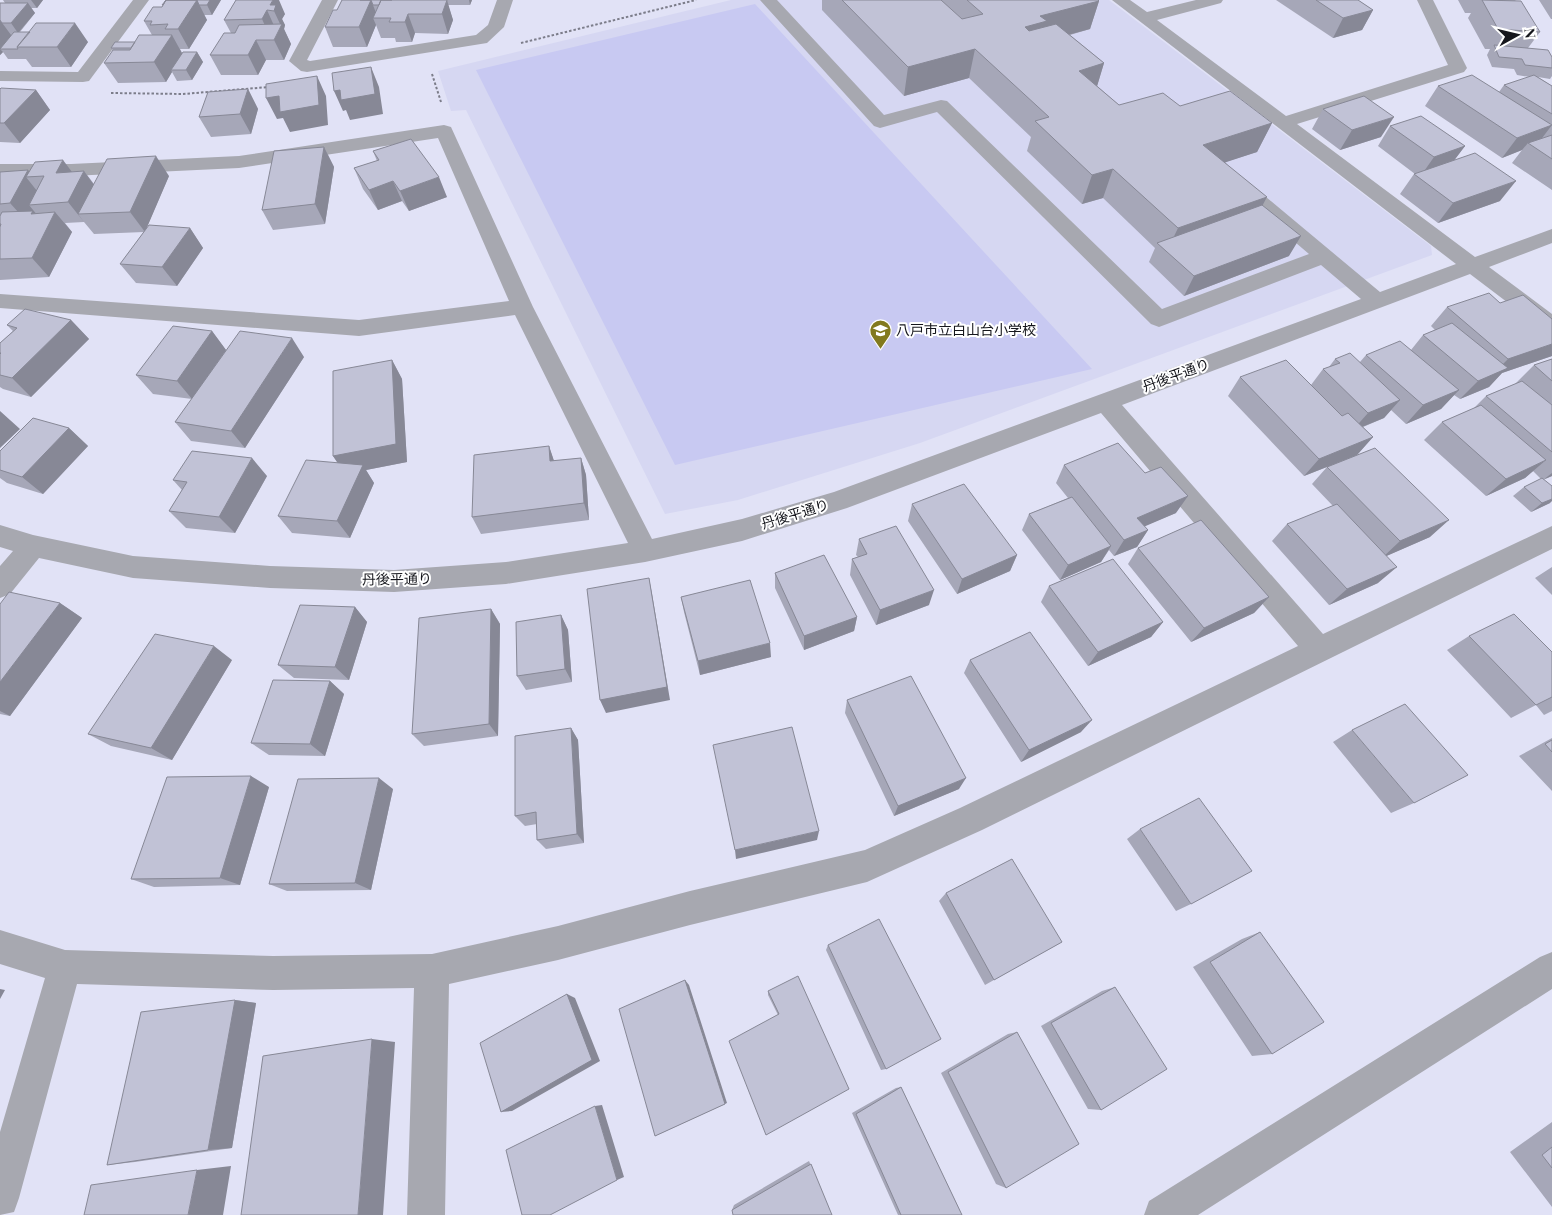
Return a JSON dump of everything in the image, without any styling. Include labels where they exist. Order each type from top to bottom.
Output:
[{"type":"street","points":[[0,76],[83,77],[141,0]]},
{"type":"street","points":[[330,0],[298,61],[308,67],[481,38],[496,27],[504,0]]},
{"type":"street","points":[[768,0],[880,122],[941,105],[1159,319],[1325,256]]},
{"type":"street","points":[[1120,0],[1552,325]]},
{"type":"street","points":[[1144,18],[1215,0]]},
{"type":"street","points":[[1283,123],[1458,68],[1425,0]]},
{"type":"street","points":[[0,170],[71,170],[239,162],[444,131],[522,307],[645,551]]},
{"type":"street","points":[[1233,179],[1377,301]]},
{"type":"street","name":"丹後平通り","points":[[0,536],[33,546],[133,567],[270,577],[394,581],[506,573],[645,551],[742,530],[838,501],[1552,236]]},
{"type":"street","points":[[0,301],[359,328],[522,307]]},
{"type":"street","points":[[1106,401],[1319,650]]},
{"type":"street","points":[[0,947],[65,967],[273,973],[432,971],[558,943],[690,908],[866,866],[971,820],[1552,537]]},
{"type":"street","points":[[0,586],[33,546]]},
{"type":"street","points":[[0,1198],[65,967]]},
{"type":"street","points":[[1163,1215],[1552,969]]},
{"type":"street","points":[[426,1215],[432,971]]},
{"type":"path","points":[[431,70],[447,119],[444,131]]},
{"type":"shaded area","name":"八戸市立白山台小学校","points":[[731,0],[1109,0],[1431,246],[1432,255],[920,443],[738,500],[665,514],[466,110],[451,111],[438,71]]},
{"type":"shaded area","points":[[755,4],[1092,369],[675,465],[476,70]]},
{"type":"building","points":[[166,0],[197,0],[178,29],[165,29],[168,24],[150,25],[152,21],[144,21],[153,7],[162,7]]},
{"type":"building","points":[[197,0],[210,0],[207,5],[199,5]]},
{"type":"building","points":[[236,0],[273,0],[270,5],[276,5],[274,11],[267,10],[262,19],[224,20]]},
{"type":"building","points":[[342,0],[371,0],[359,27],[325,27],[333,10],[337,10]]},
{"type":"building","points":[[371,0],[381,0],[379,5],[373,5]]},
{"type":"building","points":[[381,0],[447,0],[442,14],[408,14],[405,22],[389,22],[391,18],[373,18]]},
{"type":"building","points":[[842,0],[941,0],[962,19],[983,14],[967,0],[1098,0],[1040,16],[1047,21],[1025,27],[1029,31],[1056,24],[1104,63],[1079,71],[1119,105],[1163,93],[1180,106],[1230,91],[1272,123],[1203,145],[1267,197],[1178,228],[1113,169],[1092,175],[1035,121],[1049,117],[975,49],[908,67]]},
{"type":"building","points":[[1316,0],[1358,0],[1373,10],[1343,18]]},
{"type":"building","points":[[1482,0],[1521,1],[1540,32],[1498,29]]},
{"type":"building","points":[[0,3],[28,3],[11,23],[2,23],[0,20]]},
{"type":"building","points":[[36,23],[75,23],[57,47],[17,47]]},
{"type":"building","points":[[282,24],[274,40],[256,40],[248,55],[210,55],[224,33],[235,33],[239,25]]},
{"type":"building","points":[[14,32],[30,32],[17,47],[18,49],[0,49]]},
{"type":"building","points":[[139,35],[172,35],[154,62],[104,63],[113,50],[130,50]]},
{"type":"building","points":[[115,42],[135,42],[131,48],[111,48]]},
{"type":"building","points":[[1494,45],[1548,50],[1552,57],[1552,68],[1525,65],[1522,59],[1499,57]]},
{"type":"building","points":[[183,52],[197,52],[186,70],[171,70]]},
{"type":"building","points":[[371,67],[375,94],[341,100],[340,90],[334,91],[332,73]]},
{"type":"building","points":[[1472,75],[1552,125],[1517,138],[1438,86]]},
{"type":"building","points":[[1534,75],[1552,86],[1552,114],[1504,85]]},
{"type":"building","points":[[317,76],[319,105],[280,112],[279,96],[266,98],[266,84]]},
{"type":"building","points":[[1,88],[36,90],[4,123],[0,123]]},
{"type":"building","points":[[248,89],[240,114],[199,117],[208,92]]},
{"type":"building","points":[[1364,96],[1394,117],[1352,130],[1323,109]]},
{"type":"building","points":[[1421,116],[1465,146],[1434,157],[1390,126]]},
{"type":"building","points":[[1552,135],[1552,159],[1528,143]]},
{"type":"building","points":[[411,139],[439,177],[400,191],[393,181],[369,190],[354,168],[379,160],[373,151]]},
{"type":"building","points":[[324,147],[315,204],[262,210],[274,151]]},
{"type":"building","points":[[1475,153],[1516,181],[1453,203],[1414,174]]},
{"type":"building","points":[[156,156],[130,212],[78,214],[107,159]]},
{"type":"building","points":[[63,160],[56,173],[84,171],[68,202],[29,205],[44,176],[26,177],[35,162]]},
{"type":"building","points":[[28,170],[10,203],[0,204],[0,172]]},
{"type":"building","points":[[1262,205],[1301,236],[1194,276],[1157,243]]},
{"type":"building","points":[[33,211],[31,214],[55,212],[32,258],[0,259],[0,216],[2,212]]},
{"type":"building","points":[[149,225],[190,228],[162,267],[120,264]]},
{"type":"building","points":[[1489,293],[1500,303],[1523,295],[1552,319],[1552,344],[1508,359],[1447,307]]},
{"type":"building","points":[[25,309],[71,320],[12,378],[0,375],[0,343],[17,328],[7,325]]},
{"type":"building","points":[[1452,323],[1508,368],[1478,381],[1423,335]]},
{"type":"building","points":[[173,326],[212,331],[177,381],[136,375]]},
{"type":"building","points":[[240,331],[292,338],[231,431],[175,422]]},
{"type":"building","points":[[1400,341],[1459,390],[1423,405],[1366,355]]},
{"type":"building","points":[[1350,353],[1400,400],[1368,413],[1323,369],[1340,363],[1335,359]]},
{"type":"building","points":[[1552,359],[1552,381],[1534,365]]},
{"type":"building","points":[[392,360],[396,444],[333,456],[333,371]]},
{"type":"building","points":[[1286,360],[1342,416],[1348,413],[1373,437],[1319,459],[1240,377]]},
{"type":"building","points":[[1522,381],[1552,405],[1552,452],[1486,396]]},
{"type":"building","points":[[1481,405],[1546,460],[1506,479],[1442,422]]},
{"type":"building","points":[[33,418],[69,428],[22,477],[0,470],[0,451]]},
{"type":"building","points":[[1118,443],[1145,473],[1161,467],[1188,496],[1137,518],[1148,530],[1124,540],[1064,465]]},
{"type":"building","points":[[549,446],[550,461],[581,458],[584,503],[472,517],[474,455]]},
{"type":"building","points":[[1375,448],[1449,520],[1400,541],[1327,467]]},
{"type":"building","points":[[192,451],[252,458],[219,517],[169,511],[187,482],[173,480]]},
{"type":"building","points":[[306,460],[363,465],[337,521],[278,516]]},
{"type":"building","points":[[1542,478],[1552,486],[1552,499],[1542,503],[1524,487]]},
{"type":"building","points":[[964,484],[1017,555],[962,579],[912,504]]},
{"type":"building","points":[[1072,497],[1111,546],[1068,565],[1029,514]]},
{"type":"building","points":[[1337,504],[1397,567],[1347,589],[1287,524]]},
{"type":"building","points":[[1201,520],[1269,597],[1204,628],[1138,548]]},
{"type":"building","points":[[896,526],[934,590],[880,610],[852,559],[867,554],[859,539]]},
{"type":"building","points":[[824,555],[857,617],[804,636],[775,573]]},
{"type":"building","points":[[1113,559],[1163,622],[1098,652],[1049,586]]},
{"type":"building","points":[[649,578],[667,687],[600,700],[587,589]]},
{"type":"building","points":[[750,580],[770,643],[698,661],[681,597]]},
{"type":"building","points":[[9,592],[60,603],[0,682],[0,604]]},
{"type":"building","points":[[300,605],[355,607],[335,667],[278,665]]},
{"type":"building","points":[[491,609],[489,724],[412,734],[419,618]]},
{"type":"building","points":[[1514,614],[1552,652],[1552,697],[1536,705],[1469,636]]},
{"type":"building","points":[[561,615],[565,669],[517,676],[516,622]]},
{"type":"building","points":[[1030,632],[1092,720],[1029,750],[970,660]]},
{"type":"building","points":[[155,634],[214,646],[151,748],[88,734]]},
{"type":"building","points":[[911,676],[966,778],[898,806],[847,700]]},
{"type":"building","points":[[273,680],[330,681],[310,744],[251,743]]},
{"type":"building","points":[[1405,704],[1468,775],[1414,803],[1352,730]]},
{"type":"building","points":[[792,727],[819,831],[735,850],[713,745]]},
{"type":"building","points":[[571,728],[577,834],[537,840],[536,812],[515,816],[515,736]]},
{"type":"building","points":[[1552,740],[1552,752],[1545,744]]},
{"type":"building","points":[[251,776],[220,878],[131,879],[167,777]]},
{"type":"building","points":[[379,778],[355,883],[269,884],[298,779]]},
{"type":"building","points":[[1199,798],[1252,871],[1191,904],[1140,829]]},
{"type":"building","points":[[1012,859],[1062,942],[994,980],[946,893]]},
{"type":"building","points":[[879,919],[941,1039],[886,1069],[828,945]]},
{"type":"building","points":[[1260,932],[1324,1022],[1272,1054],[1210,962]]},
{"type":"building","points":[[798,976],[849,1089],[766,1135],[729,1041],[779,1014],[768,991]]},
{"type":"building","points":[[685,980],[725,1104],[655,1136],[619,1009]]},
{"type":"building","points":[[1115,987],[1167,1069],[1101,1110],[1051,1023]]},
{"type":"building","points":[[567,994],[592,1060],[501,1112],[480,1043]]},
{"type":"building","points":[[235,1000],[208,1150],[107,1165],[141,1012]]},
{"type":"building","points":[[1017,1032],[1079,1144],[1006,1188],[948,1072]]},
{"type":"building","points":[[372,1039],[358,1215],[241,1215],[263,1056]]},
{"type":"building","points":[[901,1087],[962,1215],[901,1215],[856,1114]]},
{"type":"building","points":[[595,1106],[617,1180],[550,1215],[522,1215],[506,1150]]},
{"type":"building","points":[[1552,1147],[1552,1168],[1542,1155]]},
{"type":"building","points":[[811,1164],[832,1215],[733,1215],[732,1210]]},
{"type":"building","points":[[197,1170],[188,1215],[84,1215],[91,1185]]},
{"type":"place","name":"八戸市立白山台小学校","points":[[880,349]]}]
